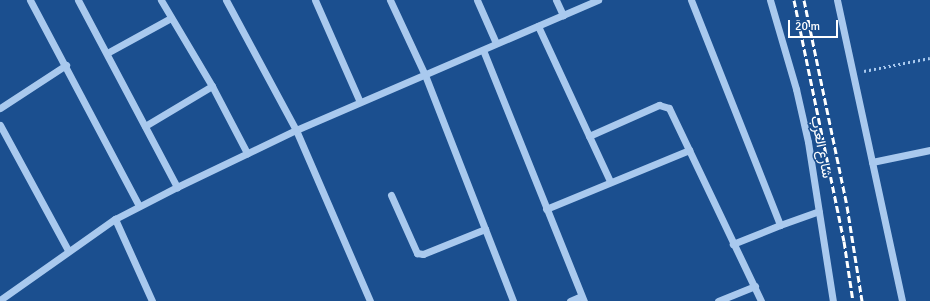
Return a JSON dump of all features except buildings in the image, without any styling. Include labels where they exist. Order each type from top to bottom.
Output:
[{"type":"street","points":[[30,0],[66,65],[139,206]]},
{"type":"street","points":[[78,0],[177,186]]},
{"type":"street","points":[[162,0],[171,18],[212,86],[247,153]]},
{"type":"street","points":[[226,0],[296,130],[370,301]]},
{"type":"street","points":[[316,0],[360,102]]},
{"type":"street","points":[[390,0],[425,75],[513,301]]},
{"type":"street","points":[[477,0],[496,43]]},
{"type":"street","points":[[556,0],[563,15]]},
{"type":"street","points":[[0,300],[68,250],[115,219],[177,186],[296,130],[598,0]]},
{"type":"street","points":[[691,0],[780,226]]},
{"type":"street","name":"شارع العرب","points":[[770,0],[796,90],[808,142],[833,301]]},
{"type":"street","points":[[837,0],[902,301]]},
{"type":"street","points":[[107,53],[171,18]]},
{"type":"street","points":[[538,26],[610,181]]},
{"type":"street","points":[[483,50],[582,298],[570,301]]},
{"type":"street","points":[[0,108],[66,65]]},
{"type":"street","points":[[145,126],[212,86]]},
{"type":"street","points":[[589,136],[663,105],[669,108],[761,301]]},
{"type":"street","points":[[0,125],[68,250]]},
{"type":"street","points":[[546,209],[610,181],[688,150]]},
{"type":"street","points":[[872,162],[930,150]]},
{"type":"street","points":[[391,194],[417,253],[422,254],[484,229]]},
{"type":"street","points":[[733,244],[819,211]]},
{"type":"street","points":[[115,219],[152,301]]},
{"type":"street","points":[[718,301],[755,286]]},
{"type":"path","points":[[852,73],[930,58]]},
{"type":"railway","points":[[794,0],[844,241],[853,301]]},
{"type":"railway","points":[[804,0],[847,206],[862,301]]}]
